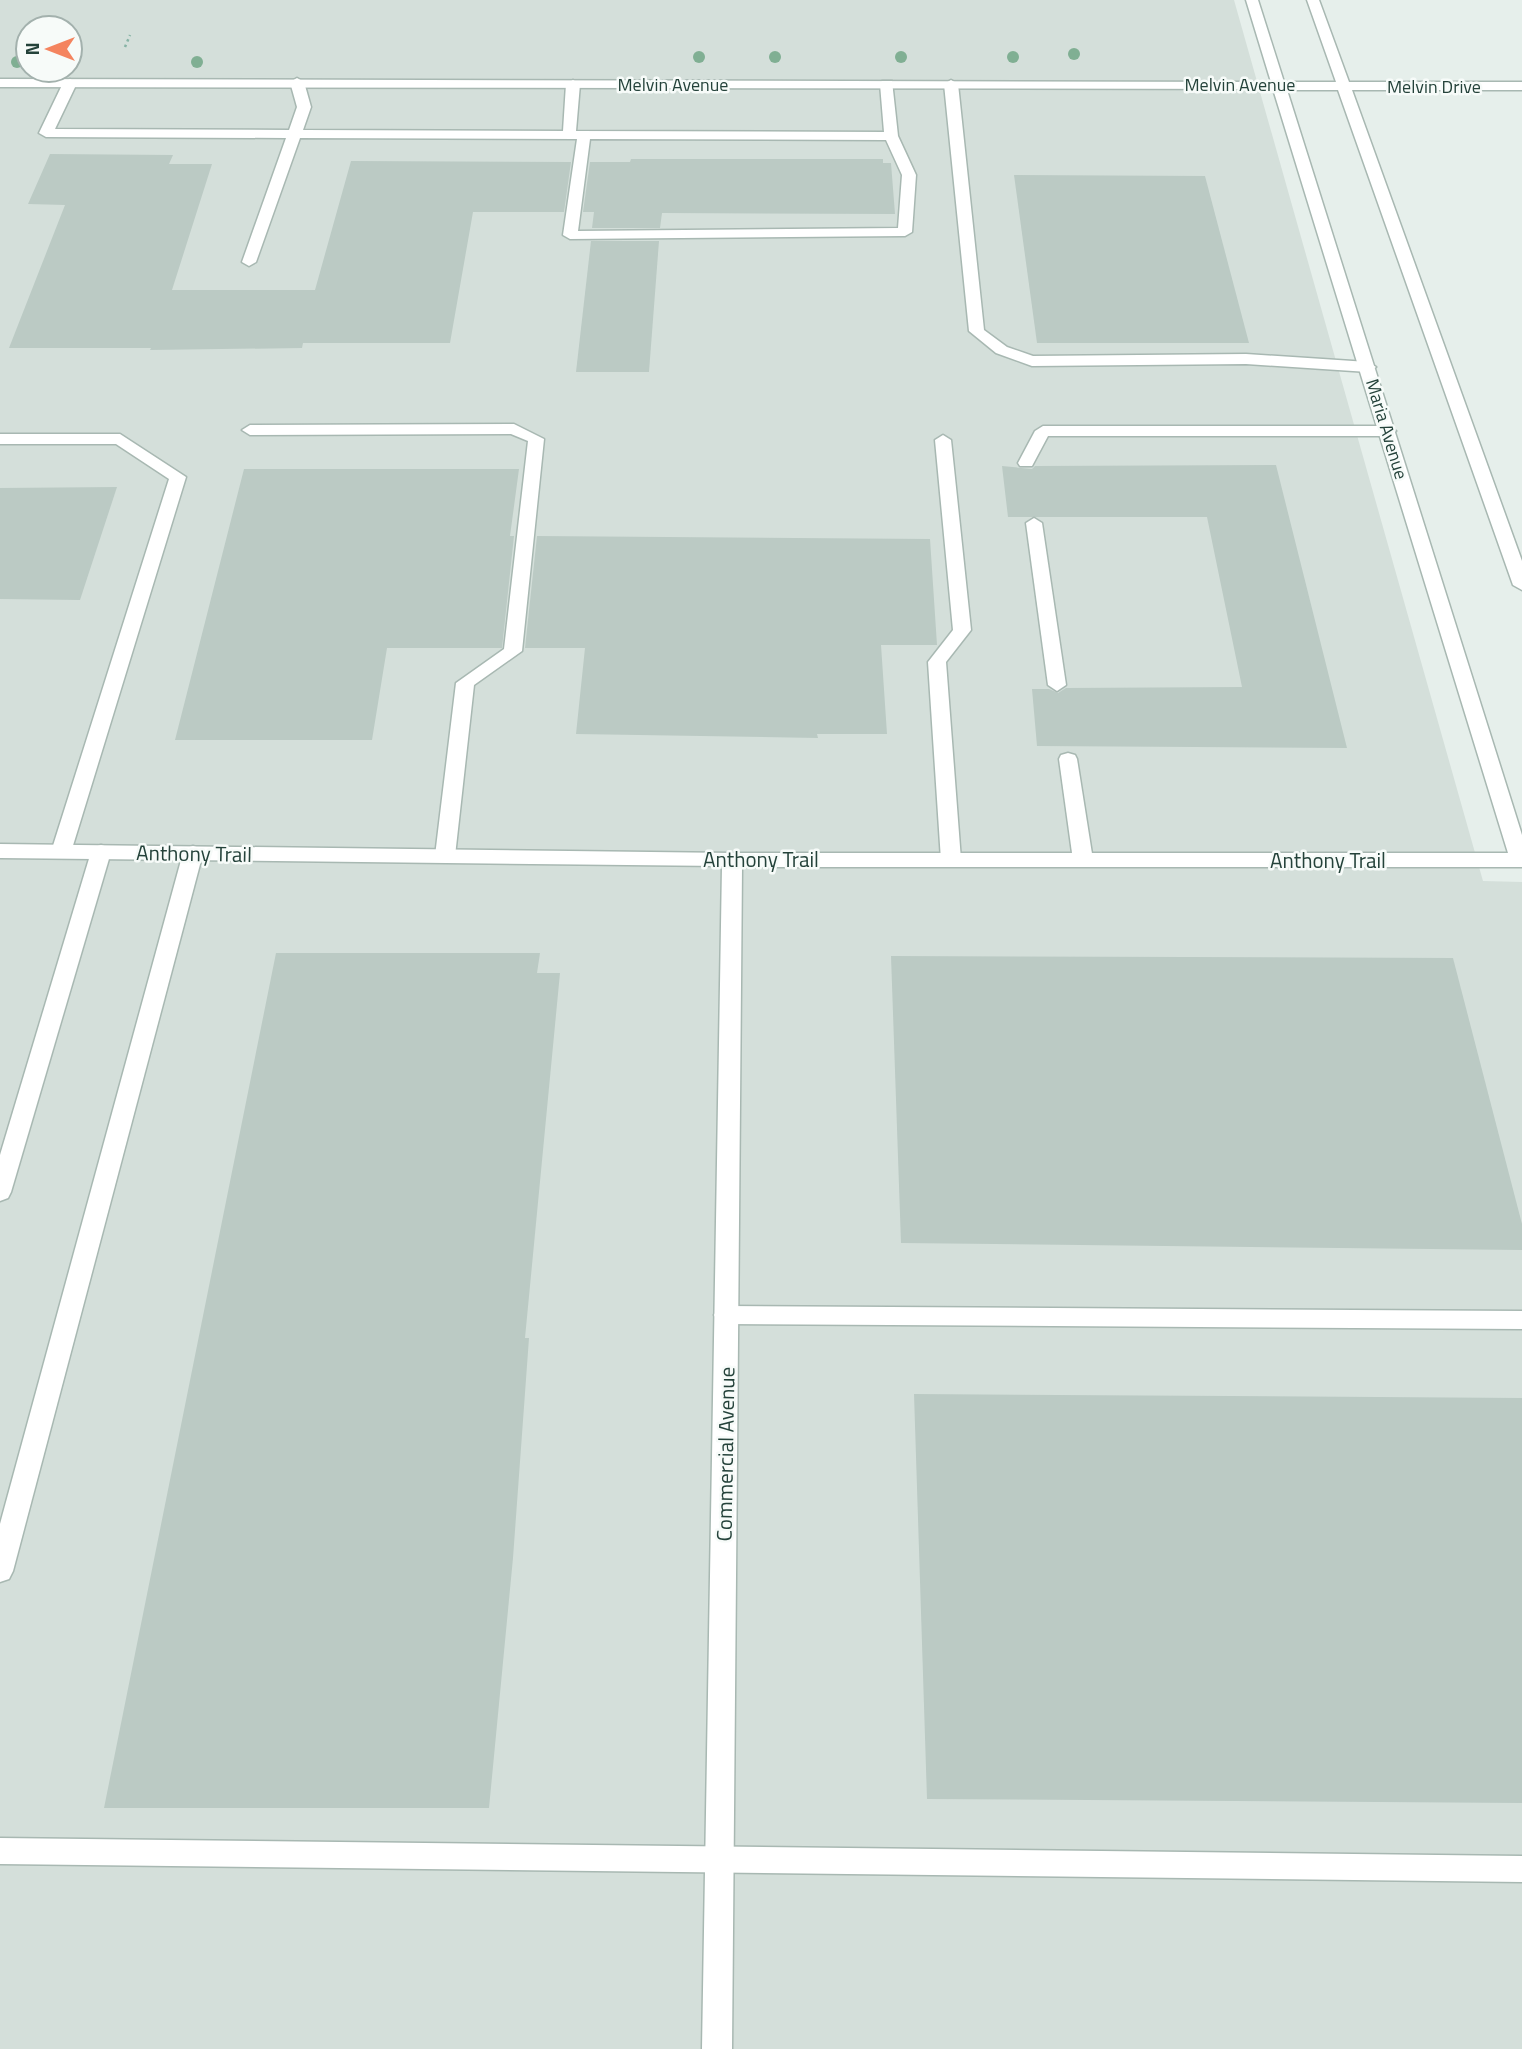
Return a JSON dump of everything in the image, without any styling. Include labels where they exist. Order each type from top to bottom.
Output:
[{"type":"street","name":"Maria Avenue","points":[[1252,0],[1521,861]]},
{"type":"street","points":[[1313,0],[1346,85],[1522,585]]},
{"type":"street","points":[[249,262],[304,107],[297,82]]},
{"type":"street","name":"Melvin Avenue","points":[[84,83],[1346,85]]},
{"type":"street","points":[[70,84],[46,133],[891,136]]},
{"type":"street","points":[[573,84],[576,135],[570,235],[905,232],[909,175],[891,136],[887,84]]},
{"type":"street","points":[[950,84],[977,331],[989,344],[1003,352],[1032,361],[1247,359],[1368,368]]},
{"type":"street","name":"Melvin Drive","points":[[1346,85],[1522,86]]},
{"type":"street","points":[[250,430],[514,429],[536,439],[513,651],[465,683],[444,856]]},
{"type":"street","points":[[1026,463],[1042,431],[1388,431]]},
{"type":"street","points":[[0,439],[120,439],[178,477],[61,852]]},
{"type":"street","points":[[943,440],[962,630],[937,662],[951,860]]},
{"type":"street","points":[[1034,523],[1057,685]]},
{"type":"street","points":[[1068,759],[1083,860]]},
{"type":"street","name":"Anthony Trail","points":[[0,851],[732,860],[1521,861]]},
{"type":"street","points":[[0,1192],[101,852]]},
{"type":"street","points":[[0,1571],[193,853]]},
{"type":"street","name":"Commercial Avenue","points":[[717,2049],[732,860]]},
{"type":"street","points":[[726,1314],[1522,1320]]},
{"type":"street","points":[[0,1851],[1522,1869]]},
{"type":"shaded area","points":[[0,0],[1234,0],[1483,881],[1522,882],[1522,2049],[0,2049]]},
{"type":"building","points":[[50,154],[173,155],[169,164],[212,164],[172,290],[315,290],[351,161],[571,162],[564,212],[473,212],[450,343],[303,343],[302,348],[150,350],[151,348],[9,348],[65,205],[28,204]]},
{"type":"building","points":[[631,159],[883,159],[883,163],[891,163],[895,214],[662,213],[660,228],[592,228],[594,212],[583,212],[590,162],[630,162]]},
{"type":"building","points":[[1014,175],[1205,176],[1249,343],[1037,343]]},
{"type":"building","points":[[591,241],[659,241],[649,372],[576,372]]},
{"type":"building","points":[[1276,465],[1347,748],[1037,746],[1032,689],[1049,689],[1058,693],[1066,688],[1242,687],[1207,517],[1008,517],[1002,466],[1032,469],[1035,466]]},
{"type":"building","points":[[244,469],[519,469],[510,536],[514,536],[502,648],[387,648],[372,740],[175,740]]},
{"type":"building","points":[[117,487],[80,600],[0,599],[0,488]]},
{"type":"building","points":[[537,536],[930,539],[937,645],[881,645],[887,734],[817,734],[818,738],[576,734],[585,648],[525,648]]},
{"type":"building","points":[[276,953],[540,953],[537,973],[560,973],[525,1338],[529,1338],[513,1558],[489,1808],[104,1808]]},
{"type":"building","points":[[891,956],[1453,958],[1522,1224],[1522,1250],[901,1243]]},
{"type":"building","points":[[914,1394],[1522,1398],[1522,1803],[927,1799]]}]
